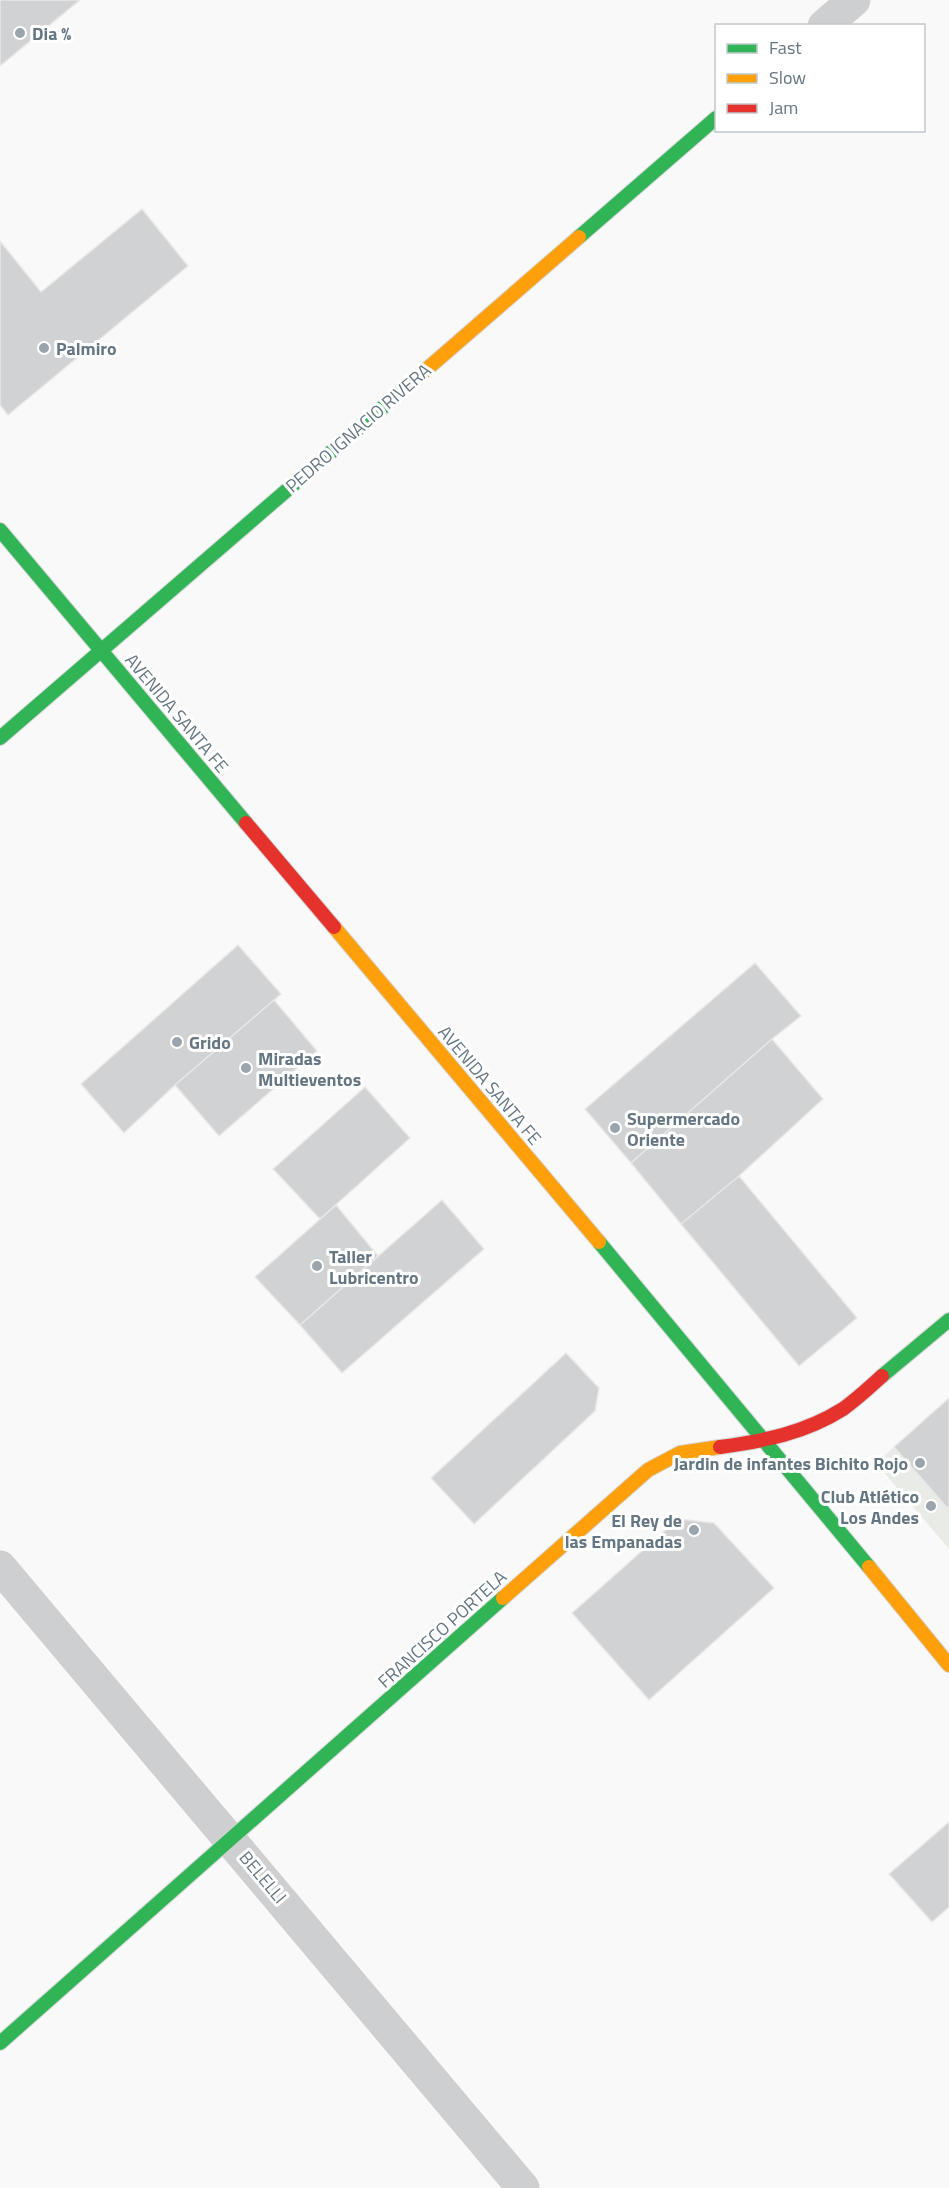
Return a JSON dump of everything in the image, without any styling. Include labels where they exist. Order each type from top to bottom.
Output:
[{"type":"street","points":[[826,24],[854,0]]},
{"type":"street","name":"PEDRO IGNACIO RIVERA","points":[[0,738],[715,120]]},
{"type":"street","name":"AVENIDA SANTA FE","points":[[0,530],[766,1441],[949,1665]]},
{"type":"street","name":"FRANCISCO PORTELA","points":[[0,2043],[648,1470],[680,1453],[766,1441],[815,1424],[844,1408],[949,1320]]},
{"type":"street","name":"BELELLI","points":[[0,1567],[523,2188]]},
{"type":"shaded area","name":"Club Atlético Los Andes","points":[[949,1399],[949,1549],[876,1463]]},
{"type":"building","name":"Dia %","points":[[0,0],[80,0],[0,66]]},
{"type":"building","name":"Palmiro","points":[[142,209],[188,266],[8,415],[0,405],[0,241],[41,292]]},
{"type":"building","name":"Grido","points":[[238,945],[281,994],[175,1085],[124,1133],[81,1084]]},
{"type":"building","points":[[755,963],[801,1016],[631,1163],[585,1109]]},
{"type":"building","name":"Miradas Multieventos","points":[[274,1000],[317,1051],[219,1136],[175,1085]]},
{"type":"building","points":[[772,1039],[823,1099],[739,1176],[681,1224],[631,1163]]},
{"type":"building","points":[[365,1087],[410,1138],[320,1219],[273,1169]]},
{"type":"building","points":[[739,1176],[857,1318],[799,1366],[681,1224]]},
{"type":"building","points":[[442,1200],[484,1249],[342,1373],[300,1325]]},
{"type":"building","name":"Taller Lubricentro","points":[[336,1205],[378,1256],[300,1325],[255,1277]]},
{"type":"building","points":[[566,1353],[599,1388],[595,1411],[474,1524],[431,1478]]},
{"type":"building","points":[[949,1398],[949,1510],[894,1447]]},
{"type":"building","points":[[678,1519],[714,1523],[774,1588],[649,1700],[572,1613]]},
{"type":"building","points":[[949,1822],[949,1907],[932,1922],[889,1874]]},
{"type":"traffic: fast","points":[[579,237],[715,119]]},
{"type":"traffic: fast","points":[[0,738],[397,395]]},
{"type":"traffic: fast","points":[[0,530],[246,823]]},
{"type":"traffic: fast","points":[[599,1242],[869,1567]]},
{"type":"traffic: fast","points":[[882,1376],[949,1320]]},
{"type":"traffic: fast","points":[[0,2043],[503,1598]]},
{"type":"traffic: slow","points":[[397,395],[579,237]]},
{"type":"traffic: slow","points":[[334,927],[599,1242]]},
{"type":"traffic: slow","points":[[503,1598],[648,1470],[680,1453],[720,1447]]},
{"type":"traffic: slow","points":[[869,1567],[949,1665]]},
{"type":"traffic: jam","points":[[246,823],[334,927]]},
{"type":"traffic: jam","points":[[720,1447],[768,1439],[814,1424],[843,1409],[882,1376]]},
{"type":"place","name":"Dia %","points":[[20,33]]},
{"type":"place","name":"Palmiro","points":[[44,348]]},
{"type":"place","name":"Grido","points":[[177,1042]]},
{"type":"place","name":"Miradas Multieventos","points":[[246,1068]]},
{"type":"place","name":"Supermercado Oriente","points":[[615,1128]]},
{"type":"place","name":"Taller Lubricentro","points":[[317,1266]]},
{"type":"place","name":"Jardin de infantes Bichito Rojo","points":[[920,1463]]},
{"type":"place","name":"Club Atlético Los Andes","points":[[931,1506]]},
{"type":"place","name":"El Rey de las Empanadas","points":[[694,1530]]}]
